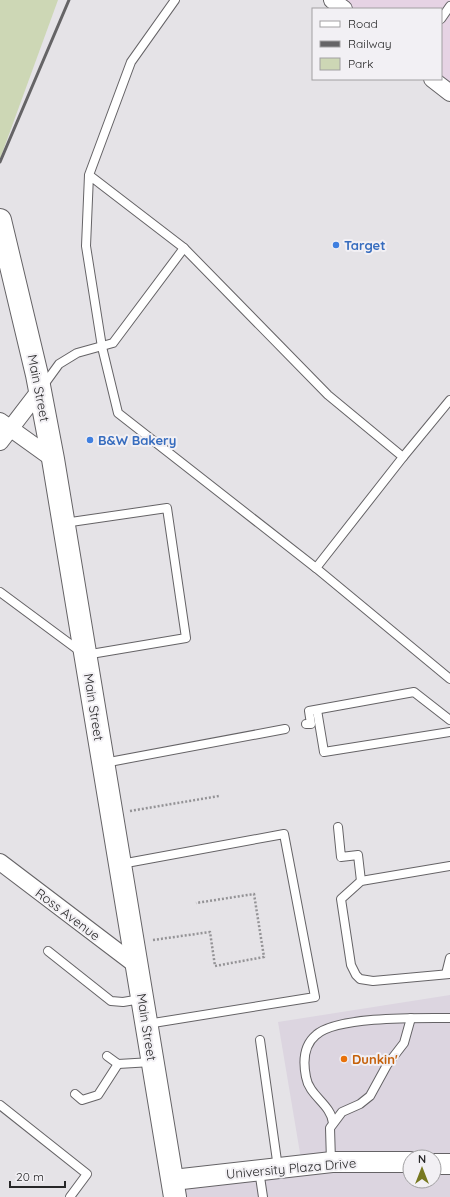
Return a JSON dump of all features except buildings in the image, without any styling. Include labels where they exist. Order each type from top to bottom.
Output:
[{"type":"main road","name":"Main Street","points":[[0,220],[18,290],[40,390],[53,459],[174,1189]]},
{"type":"street","points":[[332,0],[343,8]]},
{"type":"street","points":[[433,80],[450,93]]},
{"type":"street","points":[[0,442],[5,425],[40,390]]},
{"type":"street","points":[[5,425],[53,459]]},
{"type":"street","name":"Ross Avenue","points":[[0,862],[137,966]]},
{"type":"street","name":"University Plaza Drive","points":[[174,1189],[268,1169],[332,1162],[402,1162]]},
{"type":"lane","points":[[175,0],[131,62],[89,175],[86,246],[102,347],[118,413],[316,568],[450,679]]},
{"type":"lane","points":[[442,18],[450,6]]},
{"type":"lane","points":[[89,175],[184,248],[328,394],[403,457]]},
{"type":"lane","points":[[40,390],[59,364],[77,353],[113,343],[184,248]]},
{"type":"lane","points":[[316,568],[403,457],[450,400]]},
{"type":"lane","points":[[0,592],[85,655],[186,638],[167,508],[63,523]]},
{"type":"lane","points":[[306,724],[311,724],[309,711],[414,692],[450,720]]},
{"type":"lane","points":[[317,710],[324,752],[450,732]]},
{"type":"lane","points":[[103,763],[285,729]]},
{"type":"lane","points":[[338,827],[341,857],[358,855],[361,881]]},
{"type":"lane","points":[[120,864],[284,834],[314,997],[147,1024]]},
{"type":"lane","points":[[450,866],[361,881],[341,899],[351,965],[356,975],[360,979],[366,981],[448,974],[450,958]]},
{"type":"lane","points":[[48,951],[110,1001],[123,1002],[142,999]]},
{"type":"lane","points":[[333,1123],[328,1109],[311,1090],[306,1079],[305,1056],[309,1042],[320,1031],[336,1026],[384,1018],[450,1018]]},
{"type":"lane","points":[[332,1162],[329,1132],[333,1123],[342,1112],[360,1104],[370,1096],[387,1065],[404,1043],[411,1018]]},
{"type":"lane","points":[[260,1040],[268,1169],[263,1197]]},
{"type":"lane","points":[[107,1056],[118,1064],[153,1062]]},
{"type":"lane","points":[[75,1094],[82,1100],[98,1095],[118,1064]]},
{"type":"lane","points":[[0,1105],[87,1174],[70,1197]]},
{"type":"path","points":[[112,814],[219,796]]},
{"type":"path","points":[[133,944],[210,932],[215,966],[264,957],[254,894],[196,902]]},
{"type":"shaded area","points":[[333,0],[450,0],[450,89],[442,80],[442,8],[344,8]]},
{"type":"shaded area","points":[[450,995],[450,1197],[175,1197],[173,1180],[302,1165],[278,1022]]},
{"type":"green space","points":[[0,0],[58,0],[0,159]]},
{"type":"railway","points":[[0,162],[69,0]]},
{"type":"place","name":"Target","points":[[336,245]]},
{"type":"place","name":"B&W Bakery","points":[[90,440]]},
{"type":"place","name":"Dunkin'","points":[[344,1059]]}]
